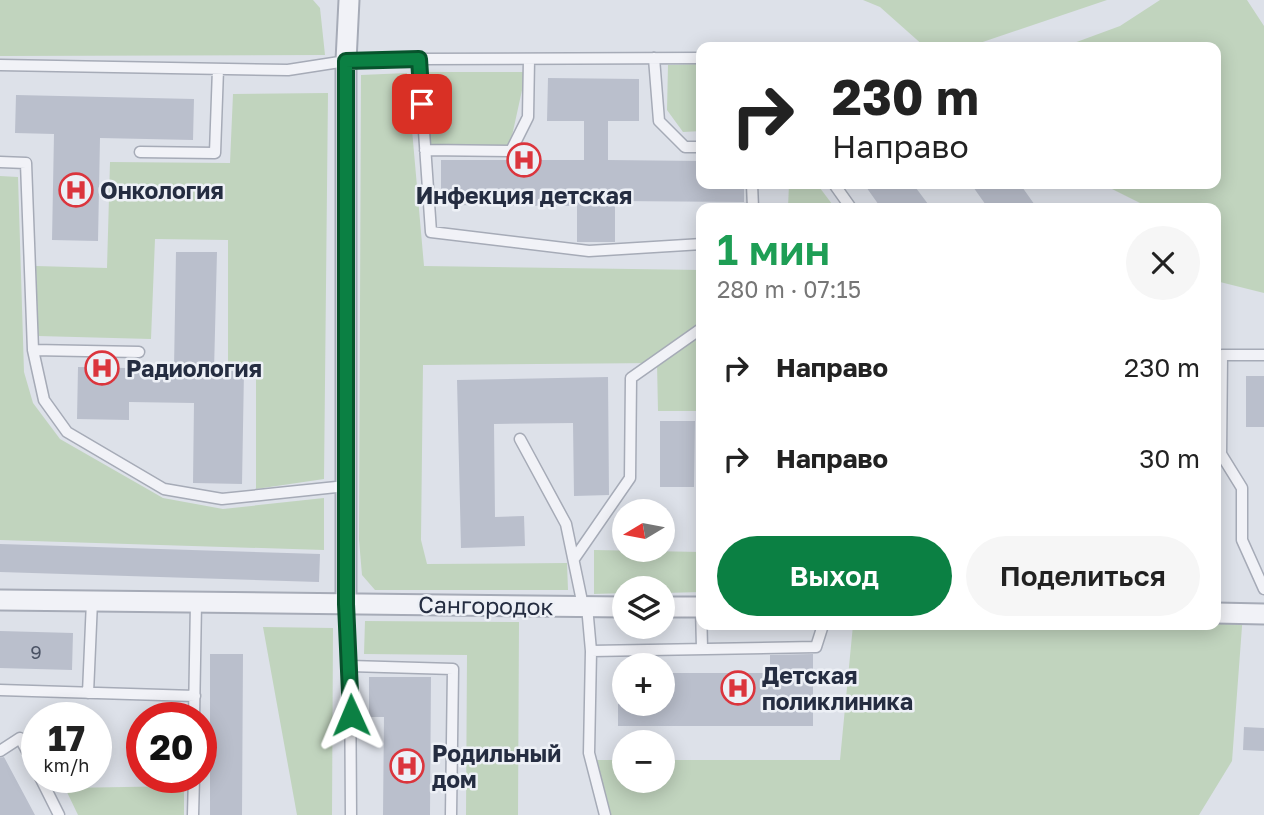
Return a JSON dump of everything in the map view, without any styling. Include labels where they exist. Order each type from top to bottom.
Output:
[{"type":"street","points":[[346,604],[346,61],[349,0]]},
{"type":"street","name":"Сангородок","points":[[0,600],[612,607]]},
{"type":"street","points":[[675,607],[696,607]]},
{"type":"street","points":[[1221,613],[1264,614]]},
{"type":"lane","points":[[654,58],[659,121],[685,147],[696,147]]},
{"type":"lane","points":[[0,65],[288,70],[346,61],[696,58]]},
{"type":"lane","points":[[419,59],[431,232],[589,251],[696,244]]},
{"type":"lane","points":[[425,150],[511,150],[528,117],[529,59]]},
{"type":"lane","points":[[140,152],[215,153],[218,69]]},
{"type":"lane","points":[[0,162],[26,163],[33,350],[44,400],[67,432],[164,489],[222,499],[346,486]]},
{"type":"lane","points":[[574,559],[630,478],[631,378],[696,332]]},
{"type":"lane","points":[[33,350],[139,352]]},
{"type":"lane","points":[[1264,355],[1222,355],[1221,454],[1242,488],[1242,540],[1264,589]]},
{"type":"lane","points":[[520,439],[566,524],[585,606],[590,651],[589,753],[605,815]]},
{"type":"lane","points":[[88,693],[92,601]]},
{"type":"lane","points":[[195,702],[196,602]]},
{"type":"lane","points":[[346,604],[350,666],[351,815]]},
{"type":"lane","points":[[702,630],[702,649]]},
{"type":"lane","points":[[590,651],[816,647],[821,630]]},
{"type":"lane","points":[[350,666],[453,669],[451,815]]},
{"type":"lane","points":[[0,690],[195,696]]},
{"type":"lane","points":[[0,751],[20,738],[21,740]]},
{"type":"lane","points":[[48,793],[59,815]]},
{"type":"lane","points":[[193,815],[194,793]]},
{"type":"green space","points":[[0,0],[313,0],[320,8],[325,55],[0,56]]},
{"type":"green space","points":[[863,0],[1107,0],[983,42],[919,42],[880,7]]},
{"type":"green space","points":[[1160,0],[1247,0],[1264,26],[1264,293],[1221,282],[1221,203],[1140,203],[1112,189],[1221,189],[1221,42],[1077,42],[1120,26]]},
{"type":"green space","points":[[696,64],[696,131],[683,132],[667,110],[668,65]]},
{"type":"green space","points":[[424,72],[526,72],[510,145],[428,145]]},
{"type":"green space","points":[[407,73],[424,266],[696,270],[696,411],[658,411],[657,363],[423,365],[421,540],[427,564],[567,563],[568,590],[375,590],[362,575],[359,540],[361,75]]},
{"type":"green space","points":[[328,93],[324,479],[256,489],[256,366],[228,364],[228,240],[155,239],[151,339],[38,336],[36,266],[107,268],[110,162],[230,163],[233,94]]},
{"type":"green space","points":[[0,176],[18,177],[24,372],[33,403],[60,439],[163,498],[223,509],[324,498],[324,550],[0,540]]},
{"type":"green space","points":[[789,189],[821,189],[831,203],[788,203]]},
{"type":"green space","points":[[594,550],[612,550],[612,562],[676,562],[676,552],[696,552],[696,592],[675,593],[675,576],[612,576],[612,593],[594,594]]},
{"type":"green space","points":[[1221,613],[1243,613],[1232,761],[1199,815],[611,815],[597,760],[612,760],[612,793],[675,793],[675,760],[840,760],[853,630],[1221,630]]},
{"type":"green space","points":[[365,621],[519,622],[518,815],[466,815],[467,655],[364,654]]},
{"type":"green space","points":[[263,627],[333,628],[332,815],[297,815]]},
{"type":"green space","points":[[112,787],[126,787],[126,793],[184,793],[184,815],[78,815],[67,793],[112,793]]},
{"type":"building","name":"Инфекция детская","points":[[548,78],[639,79],[639,121],[608,121],[608,160],[696,161],[696,189],[744,189],[744,202],[615,201],[615,242],[577,242],[577,206],[441,205],[441,160],[584,160],[584,121],[547,121]]},
{"type":"building","name":"Онкология","points":[[16,95],[194,99],[193,140],[100,138],[98,241],[52,240],[54,134],[15,133]]},
{"type":"building","points":[[868,189],[917,189],[927,203],[877,203]]},
{"type":"building","points":[[975,189],[1024,189],[1033,203],[984,203]]},
{"type":"building","name":"Радиология","points":[[176,252],[217,252],[214,371],[244,371],[242,484],[193,483],[194,403],[129,402],[129,420],[77,419],[78,367],[174,369]]},
{"type":"building","points":[[1246,376],[1264,376],[1264,427],[1246,427]]},
{"type":"building","points":[[608,377],[609,495],[574,496],[573,423],[494,424],[495,517],[524,516],[525,546],[461,548],[457,380]]},
{"type":"building","points":[[660,421],[695,421],[694,487],[660,487]]},
{"type":"building","points":[[0,544],[320,554],[319,582],[0,572]]},
{"type":"building","points":[[0,631],[73,633],[72,670],[0,668]]},
{"type":"building","points":[[210,654],[243,654],[242,815],[210,815],[210,793],[217,793],[217,702],[210,702]]},
{"type":"building","name":"Детская поликлиника","points":[[813,654],[813,726],[618,726],[618,716],[675,716],[675,673],[770,673],[770,655]]},
{"type":"building","name":"Родильный дом","points":[[369,677],[431,677],[430,815],[383,815],[384,717],[369,717]]},
{"type":"building","points":[[1244,727],[1264,728],[1264,751],[1243,750]]},
{"type":"building","points":[[4,757],[35,815],[0,815],[0,758]]},
{"type":"place","name":"Инфекция детская","points":[[524,160]]},
{"type":"place","name":"Онкология","points":[[76,190]]},
{"type":"place","name":"Радиология","points":[[102,368]]},
{"type":"place","name":"Детская поликлиника","points":[[738,688]]},
{"type":"place","name":"Родильный дом","points":[[407,766]]},
{"type":"route","points":[[351,715],[346,604],[346,61],[419,59],[422,104]]}]
